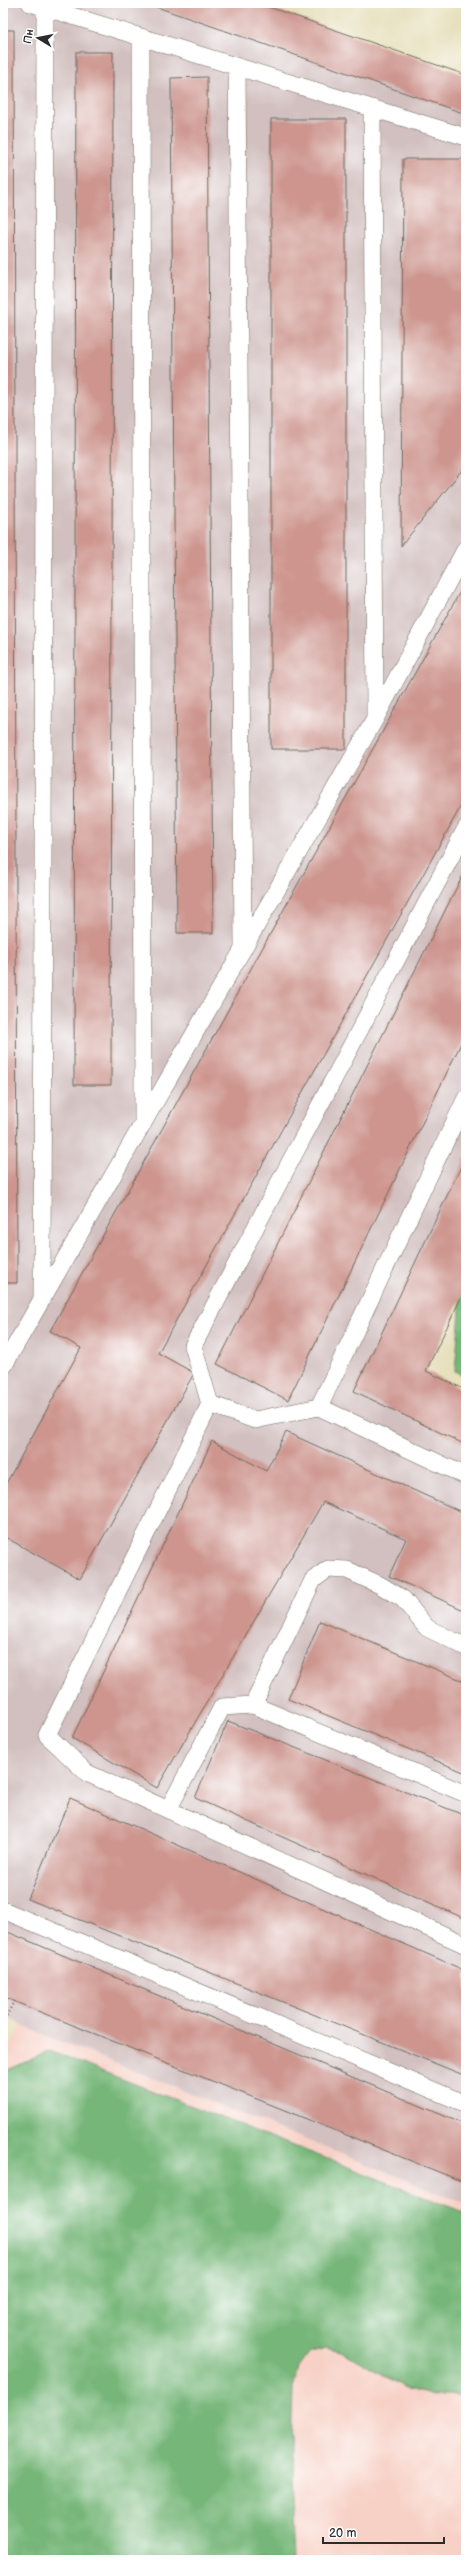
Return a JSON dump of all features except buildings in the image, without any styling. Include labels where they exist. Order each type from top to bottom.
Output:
[{"type":"lane","points":[[42,1298],[37,5],[466,137]]},
{"type":"lane","points":[[141,37],[143,1124]]},
{"type":"lane","points":[[237,67],[243,949]]},
{"type":"lane","points":[[372,108],[375,719]]},
{"type":"lane","points":[[3,1367],[375,719],[466,548]]},
{"type":"lane","points":[[466,828],[193,1346],[210,1404],[46,1735],[87,1773],[466,1945]]},
{"type":"lane","points":[[319,1407],[466,1098]]},
{"type":"lane","points":[[210,1404],[255,1420],[319,1407],[466,1476]]},
{"type":"lane","points":[[253,1705],[313,1580],[328,1569],[347,1570],[380,1585],[403,1600],[427,1628],[466,1647]]},
{"type":"lane","points":[[168,1810],[222,1707],[253,1705],[466,1794]]},
{"type":"lane","points":[[3,1910],[466,2104]]},
{"type":"path","points":[[3,2023],[14,2001]]},
{"type":"shaded area","points":[[3,3],[257,3],[466,75],[466,1287],[426,1371],[466,1390],[466,2204],[22,2026],[3,2012]]},
{"type":"shaded area","points":[[22,2026],[466,2204],[466,2560],[3,2560],[3,2056]]},
{"type":"green space","points":[[466,1259],[466,1377],[455,1371],[464,1262]]},
{"type":"green space","points":[[50,2051],[466,2213],[466,2395],[431,2395],[407,2389],[345,2353],[324,2348],[309,2353],[299,2367],[293,2388],[290,2477],[294,2560],[3,2560],[3,2072]]}]
